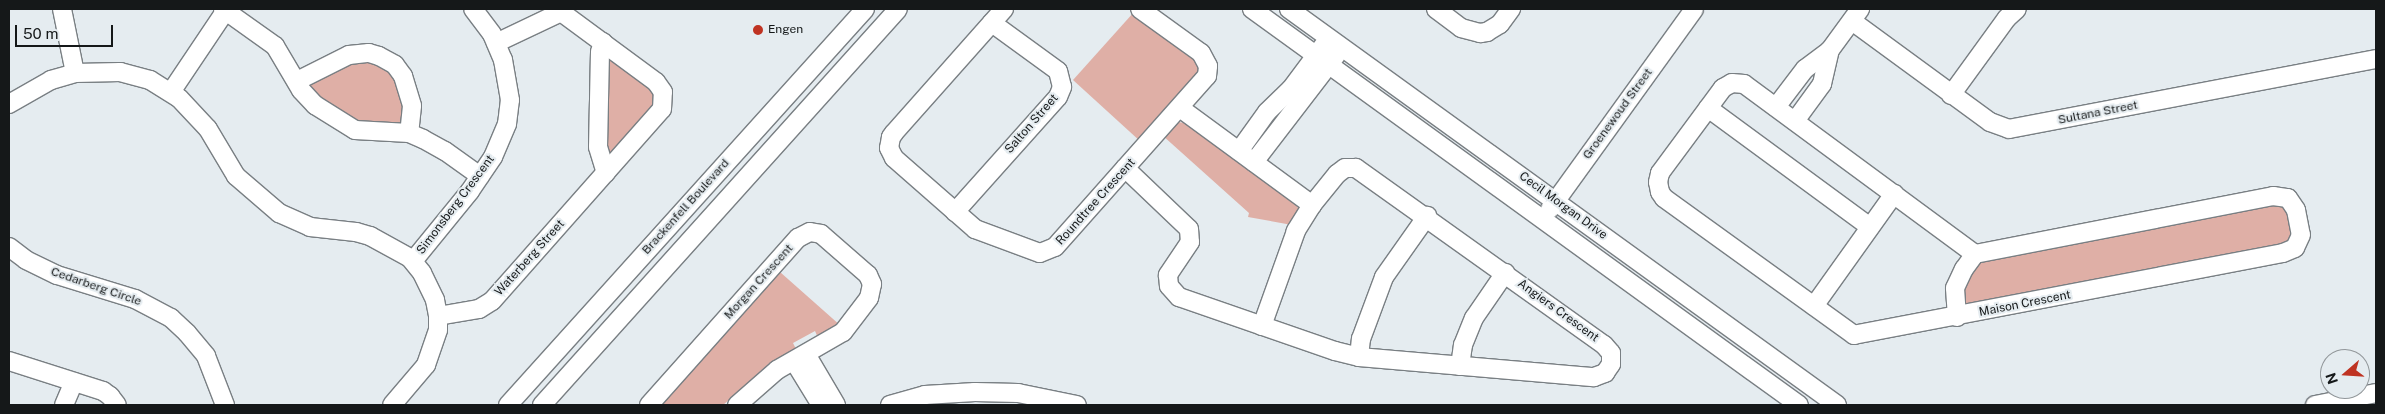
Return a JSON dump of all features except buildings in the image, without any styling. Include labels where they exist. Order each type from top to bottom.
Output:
[{"type":"street","points":[[62,9],[75,73]]},
{"type":"street","name":"Simonsberg Crescent","points":[[414,261],[480,176],[499,146],[509,112],[507,78],[496,43],[487,26],[473,9]]},
{"type":"street","name":"Brackenfell Boulevard","points":[[508,405],[865,9]]},
{"type":"street","name":"Brackenfell Boulevard","points":[[542,405],[898,9]]},
{"type":"street","name":"Roundtree Crescent","points":[[1004,9],[894,133],[889,142],[889,148],[894,158],[981,233],[1035,253],[1045,253],[1055,248],[1180,108],[1204,80],[1208,71],[1206,61],[1200,53],[1140,9]]},
{"type":"street","name":"Cecil Morgan Drive","points":[[1252,9],[1799,405]]},
{"type":"street","name":"Cecil Morgan Drive","points":[[1289,9],[1556,200],[1833,404]]},
{"type":"street","points":[[1436,9],[1461,28],[1480,33],[1487,32],[1500,24],[1511,9]]},
{"type":"street","name":"Groenewoud Street","points":[[1543,219],[1694,9]]},
{"type":"street","points":[[1951,95],[2007,18],[2017,9]]},
{"type":"street","points":[[171,92],[224,10],[275,46],[310,102],[355,130],[409,133],[445,151],[480,176]]},
{"type":"street","name":"Waterberg Street","points":[[438,316],[479,309],[488,305],[660,114],[664,99],[656,82],[559,10],[496,43]]},
{"type":"street","points":[[1776,107],[1805,70],[1830,50],[1856,15]]},
{"type":"street","name":"Sultana Street","points":[[1856,15],[1951,95],[1996,126],[2016,129],[2376,59]]},
{"type":"street","name":"Salton Street","points":[[955,212],[1058,97],[1062,87],[1058,72],[992,23]]},
{"type":"street","points":[[602,42],[600,52],[598,147],[606,173]]},
{"type":"street","points":[[1254,162],[1293,112],[1323,60],[1336,42]]},
{"type":"street","points":[[1795,121],[1822,84],[1830,50]]},
{"type":"street","points":[[297,81],[349,55],[369,53],[379,56],[395,65],[403,76],[412,106],[409,133]]},
{"type":"street","points":[[1239,151],[1277,101],[1323,60]]},
{"type":"street","points":[[9,104],[51,80],[75,73],[129,73],[150,80],[179,98],[208,129],[241,182],[279,213],[310,227],[356,232],[370,236],[414,261],[432,294],[438,316],[436,342],[426,365],[392,405]]},
{"type":"street","name":"Maison Crescent","points":[[1738,83],[1744,84],[1776,107],[1975,254],[2273,196],[2288,198],[2296,210],[2301,235],[2294,248],[2283,253],[1957,317],[1854,335],[1664,198],[1660,192],[1658,182],[1660,173],[1723,88],[1738,83]]},
{"type":"street","points":[[1277,101],[1283,109],[1293,112]]},
{"type":"street","points":[[1180,108],[1312,205]]},
{"type":"street","points":[[1708,108],[1870,227]]},
{"type":"street","name":"Angiers Crescent","points":[[1126,168],[1189,229],[1190,242],[1170,270],[1168,281],[1172,290],[1179,297],[1262,326],[1358,357],[1594,377],[1605,373],[1609,369],[1612,358],[1608,348],[1427,216],[1356,168],[1345,168],[1337,174],[1312,205],[1296,231],[1262,326]]},
{"type":"street","points":[[1814,306],[1894,194]]},
{"type":"street","points":[[1358,357],[1361,339],[1384,277],[1427,216]]},
{"type":"street","name":"Morgan Crescent","points":[[649,405],[798,238],[806,233],[816,232],[825,237],[865,272],[870,280],[872,289],[869,298],[843,332],[777,370],[737,405]]},
{"type":"street","name":"Cedarberg Circle","points":[[9,247],[26,260],[57,275],[135,299],[170,318],[187,332],[206,356],[225,405]]},
{"type":"street","points":[[1957,317],[1956,288],[1964,269],[1975,254]]},
{"type":"street","points":[[1460,366],[1463,345],[1474,318],[1505,273]]},
{"type":"street","points":[[800,357],[820,405]]},
{"type":"street","points":[[800,357],[836,405]]},
{"type":"street","points":[[9,360],[107,393],[117,405]]},
{"type":"street","points":[[64,405],[74,382]]},
{"type":"street","points":[[890,405],[925,395],[975,392],[1018,393],[1078,405]]},
{"type":"street","points":[[2315,405],[2376,393]]},
{"type":"shaded area","points":[[1134,12],[1199,60],[1202,70],[1141,142],[1073,80]]},
{"type":"shaded area","points":[[357,58],[391,69],[405,98],[403,125],[363,127],[320,102],[309,87],[310,82]]},
{"type":"shaded area","points":[[613,59],[650,84],[658,104],[612,154],[608,153],[603,146],[607,62]]},
{"type":"shaded area","points":[[1177,122],[1186,123],[1296,202],[1299,211],[1292,225],[1248,217],[1249,213],[1162,135]]},
{"type":"shaded area","points":[[2276,202],[2286,204],[2295,233],[2287,245],[1967,306],[1964,304],[1962,289],[1978,262]]},
{"type":"shaded area","points":[[780,272],[841,326],[819,340],[815,331],[793,343],[796,349],[768,367],[723,405],[661,405]]},
{"type":"place","name":"Engen","points":[[758,30]]}]
